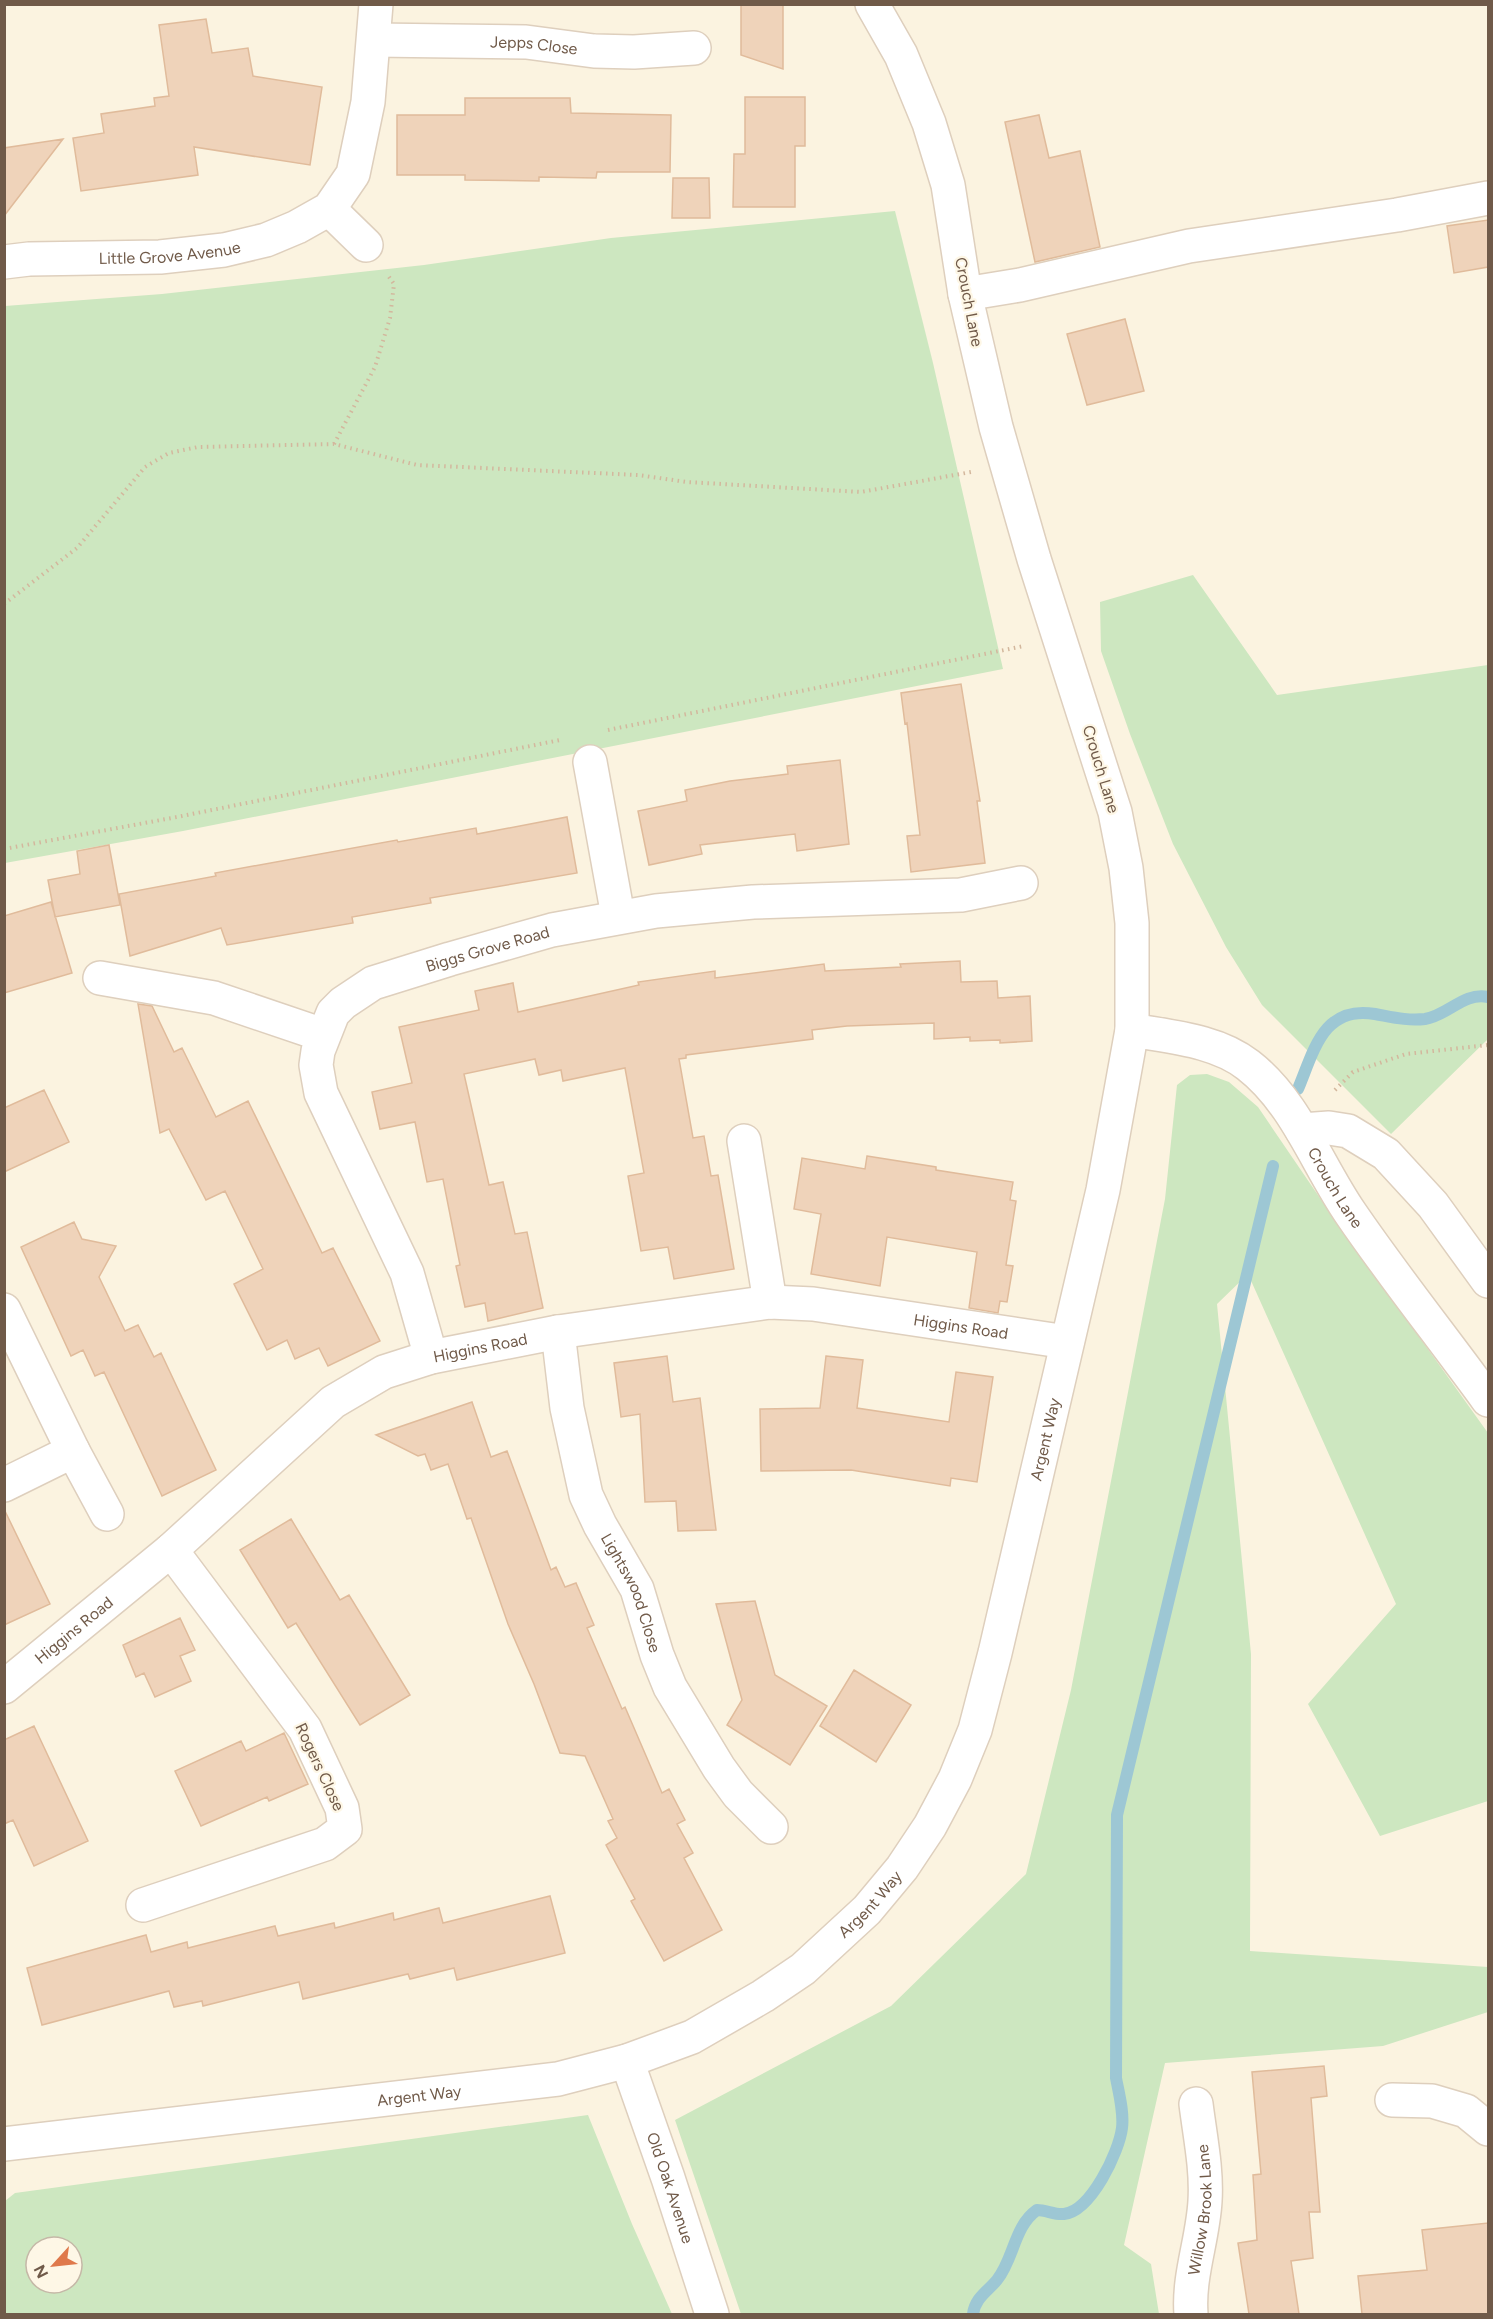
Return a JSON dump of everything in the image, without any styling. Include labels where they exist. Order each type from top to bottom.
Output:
[{"type":"street","name":"Little Grove Avenue","points":[[4,262],[29,259],[160,257],[224,250],[266,240],[297,227],[329,209],[353,174],[368,102],[376,4]]},
{"type":"street","name":"Crouch Lane","points":[[872,4],[901,55],[929,123],[948,185],[965,294],[996,427],[1034,559],[1115,812],[1126,868],[1132,923],[1132,1030],[1191,1041],[1219,1049],[1247,1064],[1272,1087],[1302,1130],[1350,1212],[1488,1400]]},
{"type":"street","name":"Jepps Close","points":[[374,40],[526,42],[594,51],[634,52],[694,48]]},
{"type":"street","points":[[965,294],[1020,285],[1189,246],[1397,215],[1488,198]]},
{"type":"street","points":[[329,209],[366,245]]},
{"type":"street","points":[[590,762],[618,916]]},
{"type":"street","name":"Biggs Grove Road","points":[[431,1357],[403,1265],[321,1093],[316,1065],[323,1035],[333,1013],[343,1003],[373,983],[552,930],[618,916],[753,902],[961,895],[1020,883]]},
{"type":"street","points":[[100,978],[214,998],[323,1035]]},
{"type":"street","name":"Argent Way","points":[[4,2144],[499,2087],[558,2079],[627,2061],[692,2037],[763,1996],[803,1969],[867,1910],[902,1868],[930,1826],[955,1779],[975,1730],[995,1653],[1102,1190],[1132,1030]]},
{"type":"street","points":[[1302,1130],[1329,1128],[1348,1131],[1386,1155],[1433,1205],[1488,1281]]},
{"type":"street","points":[[744,1141],[770,1302]]},
{"type":"street","name":"Higgins Road","points":[[4,1688],[171,1550],[333,1402],[384,1372],[431,1357],[558,1332],[770,1302],[813,1304],[1067,1342]]},
{"type":"street","points":[[4,1310],[73,1451],[107,1514]]},
{"type":"street","name":"Lightswood Close","points":[[558,1332],[567,1408],[586,1495],[600,1525],[637,1589],[657,1655],[670,1687],[719,1768],[738,1794],[771,1827]]},
{"type":"street","points":[[4,1485],[73,1451]]},
{"type":"street","name":"Rogers Close","points":[[144,1905],[230,1878],[325,1844],[345,1829],[342,1808],[305,1729],[171,1550]]},
{"type":"street","name":"Old Oak Avenue","points":[[627,2061],[712,2314]]},
{"type":"street","points":[[1392,2100],[1432,2101],[1466,2111],[1488,2128]]},
{"type":"street","name":"Willow Brook Lane","points":[[1191,2314],[1193,2271],[1205,2199],[1203,2157],[1196,2104]]},
{"type":"path","points":[[334,444],[375,367],[390,318],[394,284],[366,245]]},
{"type":"path","points":[[4,604],[77,548],[145,467],[169,453],[198,447],[334,444],[417,465],[638,475],[687,482],[861,492],[1007,465]]},
{"type":"path","points":[[607,730],[1060,639]]},
{"type":"path","points":[[4,849],[177,817],[561,740]]},
{"type":"path","points":[[1302,1130],[1322,1101],[1353,1072],[1406,1054],[1488,1045]]},
{"type":"green space","points":[[895,211],[933,363],[1003,669],[183,831],[5,863],[5,306],[162,294],[424,265],[611,238]]},
{"type":"green space","points":[[1193,575],[1277,695],[1488,665],[1488,1039],[1391,1134],[1262,1005],[1226,947],[1173,844],[1130,734],[1101,651],[1100,602]]},
{"type":"green space","points":[[1207,1074],[1229,1082],[1258,1107],[1322,1201],[1488,1433],[1488,1801],[1380,1836],[1308,1704],[1396,1604],[1248,1274],[1217,1304],[1251,1654],[1250,1951],[1488,1967],[1488,2012],[1383,2046],[1165,2063],[1124,2245],[1151,2264],[1159,2314],[741,2314],[675,2120],[891,2006],[1026,1874],[1071,1690],[1165,1199],[1177,1085],[1190,1075]]},
{"type":"green space","points":[[588,2115],[632,2224],[672,2314],[5,2314],[5,2201],[15,2193]]},
{"type":"building","points":[[741,4],[783,4],[783,69],[741,55]]},
{"type":"building","points":[[206,19],[212,53],[248,48],[253,76],[322,87],[310,165],[194,147],[198,175],[81,191],[73,138],[104,133],[101,114],[155,106],[154,98],[169,96],[159,25]]},
{"type":"building","points":[[745,97],[805,97],[805,146],[795,146],[795,207],[733,207],[734,154],[745,154]]},
{"type":"building","points":[[465,98],[570,98],[571,113],[671,115],[670,172],[597,172],[596,178],[539,177],[539,181],[465,180],[465,175],[397,175],[397,115],[465,115]]},
{"type":"building","points":[[1039,115],[1049,158],[1080,151],[1100,247],[1035,262],[1005,122]]},
{"type":"building","points":[[63,139],[4,216],[4,148]]},
{"type":"building","points":[[673,178],[709,178],[710,218],[672,218]]},
{"type":"building","points":[[1488,220],[1488,267],[1454,273],[1447,226]]},
{"type":"building","points":[[1125,319],[1144,391],[1087,405],[1067,334]]},
{"type":"building","points":[[961,684],[980,801],[977,801],[985,863],[911,872],[907,836],[920,835],[907,723],[905,724],[901,693]]},
{"type":"building","points":[[840,760],[849,844],[797,851],[795,834],[700,845],[702,854],[649,865],[638,811],[687,801],[685,790],[730,781],[788,774],[787,766]]},
{"type":"building","points":[[567,817],[577,873],[430,898],[431,903],[352,917],[353,923],[227,945],[221,928],[130,956],[119,894],[216,876],[215,873],[397,840],[398,842],[476,828],[477,834]]},
{"type":"building","points":[[109,845],[120,905],[55,917],[48,880],[80,874],[77,851]]},
{"type":"building","points":[[51,902],[72,973],[4,993],[4,916]]},
{"type":"building","points":[[960,961],[961,982],[997,981],[998,998],[1030,996],[1032,1041],[1000,1043],[1000,1040],[970,1041],[970,1037],[934,1039],[934,1023],[847,1026],[812,1030],[813,1039],[686,1055],[686,1058],[679,1059],[693,1138],[704,1136],[711,1176],[718,1175],[734,1269],[674,1279],[668,1247],[641,1251],[628,1176],[644,1173],[625,1068],[563,1081],[561,1070],[539,1075],[535,1059],[464,1074],[489,1185],[503,1182],[515,1234],[527,1232],[543,1308],[488,1321],[485,1303],[465,1307],[456,1266],[460,1265],[443,1179],[427,1182],[415,1122],[380,1129],[372,1092],[412,1083],[399,1027],[479,1010],[475,991],[513,983],[518,1012],[639,985],[638,982],[715,971],[715,978],[824,964],[825,971]]},
{"type":"building","points":[[138,1004],[152,1006],[174,1052],[182,1048],[216,1117],[248,1101],[322,1253],[333,1248],[380,1341],[328,1366],[319,1348],[295,1359],[287,1340],[267,1350],[234,1284],[263,1269],[225,1191],[206,1200],[169,1129],[160,1133]]},
{"type":"building","points":[[44,1090],[69,1142],[4,1172],[4,1108]]},
{"type":"building","points":[[867,1156],[1013,1182],[1010,1200],[1016,1201],[1006,1265],[1013,1266],[1007,1302],[1000,1301],[998,1313],[969,1308],[977,1252],[887,1237],[880,1286],[811,1274],[821,1214],[794,1209],[802,1158],[865,1169]]},
{"type":"building","points":[[74,1222],[82,1239],[116,1246],[99,1277],[125,1331],[138,1325],[154,1357],[161,1353],[216,1470],[162,1496],[104,1372],[95,1376],[83,1350],[71,1356],[21,1247]]},
{"type":"building","points":[[667,1356],[673,1402],[700,1398],[716,1530],[678,1531],[676,1501],[645,1502],[640,1414],[621,1417],[614,1363]]},
{"type":"building","points":[[826,1356],[863,1360],[857,1408],[949,1422],[956,1372],[993,1377],[977,1482],[951,1478],[950,1486],[851,1470],[761,1471],[760,1409],[820,1408]]},
{"type":"building","points":[[472,1402],[491,1457],[507,1451],[551,1570],[556,1567],[565,1587],[576,1583],[594,1625],[587,1628],[622,1709],[625,1707],[662,1793],[669,1789],[685,1820],[677,1824],[693,1853],[684,1858],[722,1930],[664,1961],[631,1901],[635,1899],[606,1845],[617,1838],[608,1821],[613,1819],[585,1756],[560,1753],[508,1624],[471,1518],[467,1519],[448,1464],[431,1470],[425,1454],[418,1456],[376,1435]]},
{"type":"building","points":[[4,1509],[50,1604],[4,1625]]},
{"type":"building","points":[[291,1519],[340,1600],[349,1595],[410,1695],[360,1725],[296,1623],[288,1628],[240,1550]]},
{"type":"building","points":[[755,1601],[775,1675],[827,1706],[790,1765],[727,1725],[742,1700],[716,1604]]},
{"type":"building","points":[[180,1618],[195,1650],[180,1656],[191,1681],[155,1697],[144,1673],[136,1677],[123,1645]]},
{"type":"building","points":[[854,1670],[911,1705],[876,1762],[820,1726]]},
{"type":"building","points":[[34,1726],[88,1841],[34,1866],[13,1820],[4,1824],[4,1740]]},
{"type":"building","points":[[284,1733],[308,1784],[269,1801],[267,1797],[201,1826],[175,1771],[241,1741],[246,1751]]},
{"type":"building","points":[[550,1896],[565,1953],[457,1980],[454,1968],[410,1979],[408,1974],[303,1999],[299,1982],[203,2006],[202,2001],[174,2007],[169,1991],[42,2025],[27,1968],[146,1935],[151,1952],[187,1942],[188,1948],[275,1926],[278,1936],[334,1923],[335,1928],[393,1913],[394,1920],[439,1908],[443,1923]]},
{"type":"building","points":[[1324,2066],[1327,2096],[1311,2098],[1320,2212],[1309,2212],[1313,2258],[1291,2261],[1299,2314],[1249,2314],[1238,2243],[1257,2240],[1253,2175],[1261,2174],[1252,2072]]},
{"type":"building","points":[[1488,2223],[1488,2314],[1362,2314],[1358,2276],[1427,2270],[1422,2230]]},
{"type":"waterway","points":[[1298,1089],[1309,1060],[1323,1034],[1343,1017],[1357,1013],[1425,1019],[1434,1017],[1471,998],[1488,997]]},
{"type":"waterway","points":[[973,2314],[979,2299],[1003,2272],[1023,2225],[1029,2217],[1037,2210],[1064,2214],[1084,2203],[1102,2179],[1120,2138],[1122,2116],[1116,2078],[1117,1815],[1273,1166]]}]
